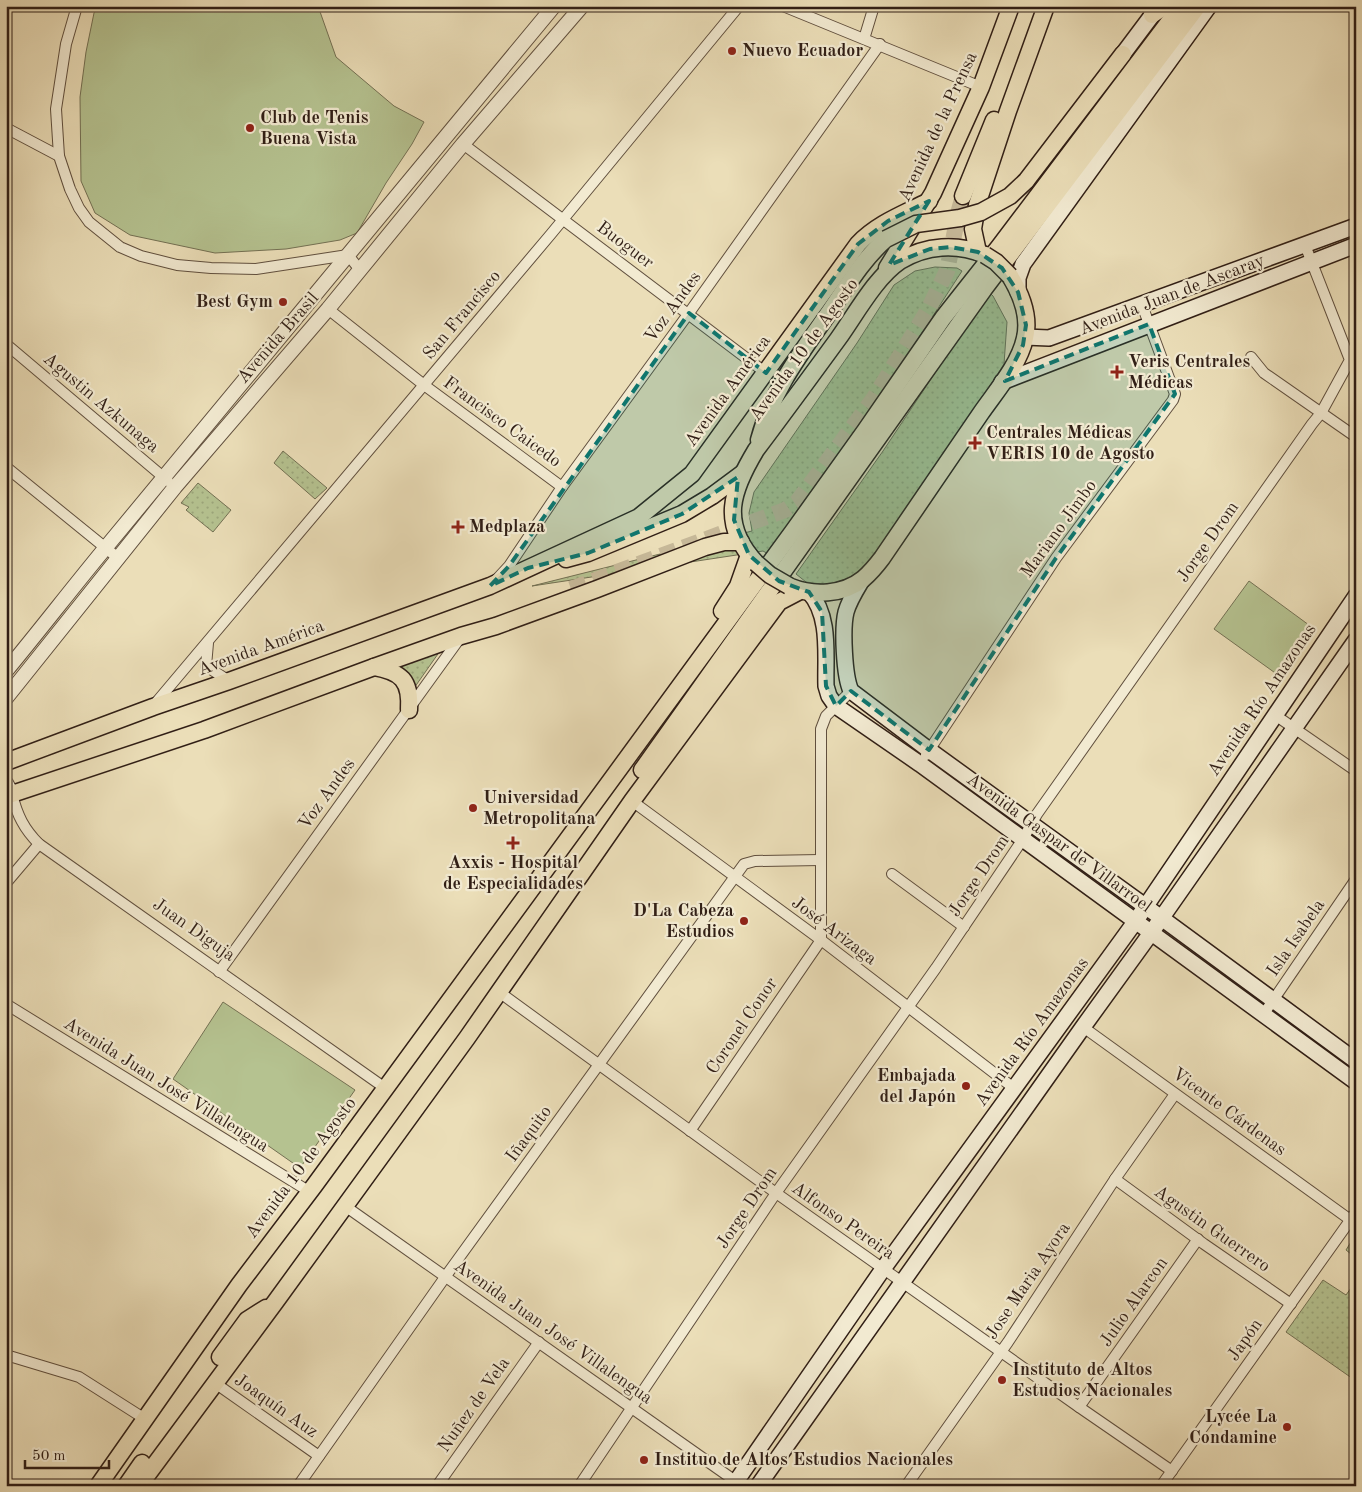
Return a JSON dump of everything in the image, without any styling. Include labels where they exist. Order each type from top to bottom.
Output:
[{"type":"main road","name":"Avenida de la Prensa","points":[[876,285],[929,201],[981,87],[1011,6]]},
{"type":"main road","points":[[963,196],[1040,6]]},
{"type":"main road","points":[[981,254],[973,229],[977,205],[1008,111],[1046,6]]},
{"type":"main road","name":"Avenida 10 de Agosto","points":[[98,1486],[239,1285],[310,1192],[865,431],[943,318],[1181,6]]},
{"type":"main road","name":"Avenida 10 de Agosto","points":[[565,900],[574,869],[638,774],[984,289],[1198,6]]},
{"type":"main road","name":"Avenida 10 de Agosto","points":[[1018,292],[1018,278],[1023,264],[1209,6]]},
{"type":"main road","points":[[756,450],[769,407],[781,384],[862,263],[886,239],[916,224],[960,218],[981,212],[1010,196],[1026,181],[1159,9]]},
{"type":"main road","name":"Avenida América","points":[[6,762],[153,706],[228,682],[490,586],[639,517],[692,474],[858,244],[871,232],[888,221],[929,201]]},
{"type":"main road","name":"Avenida Juan de Ascaray","points":[[1025,337],[1049,338],[1356,226]]},
{"type":"main road","name":"Avenida Juan de Ascaray","points":[[1002,382],[1356,245]]},
{"type":"main road","name":"Avenida 10 de Agosto","points":[[139,1486],[345,1206],[565,900],[632,801],[779,602],[800,590],[836,591],[845,589],[862,580],[882,558],[1002,382],[1020,352],[1025,337],[1026,317],[1018,292],[1010,276],[996,262],[981,254],[950,246],[930,249],[901,261],[876,285],[756,450],[743,473],[735,494],[733,511],[736,528],[749,553],[738,586],[704,639],[554,844],[540,876]]},
{"type":"main road","name":"Avenida América","points":[[528,568],[588,553],[682,514],[712,496],[743,473]]},
{"type":"main road","points":[[8,791],[204,730],[461,636],[496,626],[597,590],[705,547],[724,542],[749,553],[770,575],[816,599],[822,612],[824,624],[826,686],[829,696],[836,706]]},
{"type":"main road","points":[[851,691],[846,681],[844,622],[850,602],[862,580]]},
{"type":"main road","points":[[461,636],[494,615],[571,589]]},
{"type":"main road","name":"Avenida Río Amazonas","points":[[737,1484],[883,1269],[1134,922],[1356,596]]},
{"type":"main road","points":[[758,1486],[1162,918],[1356,640]]},
{"type":"main road","points":[[374,667],[390,670],[402,678],[409,692],[409,710]]},
{"type":"main road","name":"Avenida Gaspar de Villarroel","points":[[851,691],[1356,1061]]},
{"type":"main road","name":"Avenida Gaspar de Villarroel","points":[[836,706],[920,764],[1134,922],[1356,1082]]},
{"type":"main road","points":[[111,1486],[232,1313],[239,1285]]},
{"type":"main road","points":[[126,1486],[247,1320],[276,1301]]},
{"type":"street","points":[[77,6],[66,44],[56,109],[59,156],[73,195],[89,222],[120,247],[141,256],[177,265],[256,269],[348,255],[360,270]]},
{"type":"street","name":"Avenida Brasil","points":[[6,698],[118,558],[170,483],[348,255],[404,190],[554,6]]},
{"type":"street","name":"Avenida Brasil","points":[[6,671],[105,549],[170,483],[328,309],[463,144],[582,6]]},
{"type":"street","name":"San Francisco","points":[[153,706],[208,643],[563,219],[739,6]]},
{"type":"street","points":[[783,6],[880,44],[981,87]]},
{"type":"street","points":[[864,39],[874,6]]},
{"type":"street","name":"Voz Andes","points":[[490,586],[509,566],[562,487],[689,313],[880,44]]},
{"type":"street","points":[[6,128],[59,156]]},
{"type":"street","name":"Buoguer","points":[[463,144],[766,373]]},
{"type":"street","name":"Jorge Drom","points":[[578,1486],[776,1193],[964,928],[1030,824],[1300,440],[1321,413],[1353,358],[1305,245]]},
{"type":"street","name":"Mariano Jimbo","points":[[920,764],[1056,558],[1173,400],[1175,394],[1142,305]]},
{"type":"street","name":"Francisco Caicedo","points":[[328,309],[424,385],[562,487]]},
{"type":"street","name":"Agustin Azkunaga","points":[[6,344],[170,483]]},
{"type":"street","points":[[1251,357],[1264,373],[1356,437]]},
{"type":"street","points":[[6,467],[118,558]]},
{"type":"street","name":"Voz Andes","points":[[219,972],[461,636]]},
{"type":"street","points":[[208,643],[206,666],[228,682]]},
{"type":"street","points":[[821,940],[821,729],[826,716],[851,691]]},
{"type":"street","points":[[1275,715],[1356,771]]},
{"type":"street","name":"Juan Diguja","points":[[8,791],[21,822],[39,844],[385,1088]]},
{"type":"street","name":"José Arizaga","points":[[632,801],[821,940],[1015,1089]]},
{"type":"street","points":[[6,883],[39,844]]},
{"type":"street","name":"Iñaquito","points":[[298,1486],[446,1277],[744,864],[755,861],[820,860]]},
{"type":"street","points":[[892,874],[964,928]]},
{"type":"street","name":"Isla Isabela","points":[[1263,1016],[1356,879]]},
{"type":"street","name":"Coronel Conor","points":[[690,1131],[821,940]]},
{"type":"street","name":"Alfonso Pereira","points":[[499,992],[776,1193],[1172,1471]]},
{"type":"street","name":"Avenida Juan José Villalengua","points":[[6,1004],[310,1192]]},
{"type":"street","name":"Vicente Cárdenas","points":[[1083,1027],[1354,1219]]},
{"type":"street","name":"Jose Maria Ayora","points":[[906,1486],[1001,1352],[1115,1178],[1175,1094]]},
{"type":"street","name":"Agustin Guerrero","points":[[1115,1178],[1291,1304]]},
{"type":"street","name":"Avenida Juan José Villalengua","points":[[345,1206],[737,1484]]},
{"type":"street","name":"Japón","points":[[1162,1486],[1291,1304],[1354,1219]]},
{"type":"street","name":"Julio Alarcon","points":[[1079,1407],[1198,1239]]},
{"type":"street","name":"Nuñez de Vela","points":[[437,1486],[539,1342]]},
{"type":"street","points":[[6,1355],[79,1377],[145,1419]]},
{"type":"street","name":"Joaquín Auz","points":[[215,1383],[319,1456]]},
{"type":"highlighted area","points":[[929,201],[889,265],[930,249],[950,247],[978,252],[1002,268],[1018,292],[1026,325],[1023,345],[1005,381],[1149,324],[1175,394],[1056,558],[929,750],[851,691],[836,706],[826,686],[822,612],[809,592],[779,581],[749,555],[734,520],[738,477],[682,514],[588,553],[528,568],[490,586],[509,566],[689,313],[766,373],[858,244],[888,221]]},
{"type":"green space","name":"Club de Tenis Buena Vista","points":[[98,6],[318,6],[336,57],[394,106],[424,122],[357,233],[340,240],[286,249],[215,253],[130,235],[95,213],[81,181],[80,97],[86,52],[94,13]]},
{"type":"green space","points":[[935,267],[957,268],[962,271],[861,427],[770,555],[763,551],[532,586],[752,531],[749,513],[754,492],[857,343],[894,285],[915,271]]},
{"type":"green space","points":[[989,292],[1007,322],[1004,364],[871,561],[852,577],[828,585],[806,582],[796,574],[883,451]]},
{"type":"green space","points":[[283,451],[327,488],[315,499],[274,463]]},
{"type":"green space","points":[[198,483],[231,510],[213,532],[186,510],[189,507],[181,503]]},
{"type":"green space","points":[[1249,581],[1313,628],[1278,675],[1214,629]]},
{"type":"green space","points":[[440,651],[412,691],[395,668]]},
{"type":"green space","points":[[223,1002],[355,1090],[300,1168],[173,1079]]},
{"type":"green space","points":[[1354,1237],[1356,1238],[1356,1258],[1346,1250]]},
{"type":"green space","points":[[1323,1280],[1346,1295],[1356,1281],[1356,1381],[1286,1332]]},
{"type":"tunnel","points":[[571,589],[785,510],[797,502],[874,398],[928,310],[947,271],[963,196]]},
{"type":"place","name":"Nuevo Ecuador","points":[[732,51]]},
{"type":"place","name":"Club de Tenis Buena Vista","points":[[250,128]]},
{"type":"place","name":"Best Gym","points":[[283,302]]},
{"type":"place","name":"Veris Centrales Médicas","points":[[1117,372]]},
{"type":"place","name":"Centrales Médicas VERIS 10 de Agosto","points":[[975,443]]},
{"type":"place","name":"Medplaza","points":[[458,527]]},
{"type":"place","name":"Universidad Metropolitana","points":[[473,808]]},
{"type":"place","name":"Axxis - Hospital de Especialidades","points":[[513,843]]},
{"type":"place","name":"D'La Cabeza Estudios","points":[[744,921]]},
{"type":"place","name":"Embajada del Japón","points":[[966,1086]]},
{"type":"place","name":"Instituto de Altos Estudios Nacionales","points":[[1002,1380]]},
{"type":"place","name":"Lycée La Condamine","points":[[1287,1427]]},
{"type":"place","name":"Instituo de Altos Estudios Nacionales","points":[[644,1460]]}]
